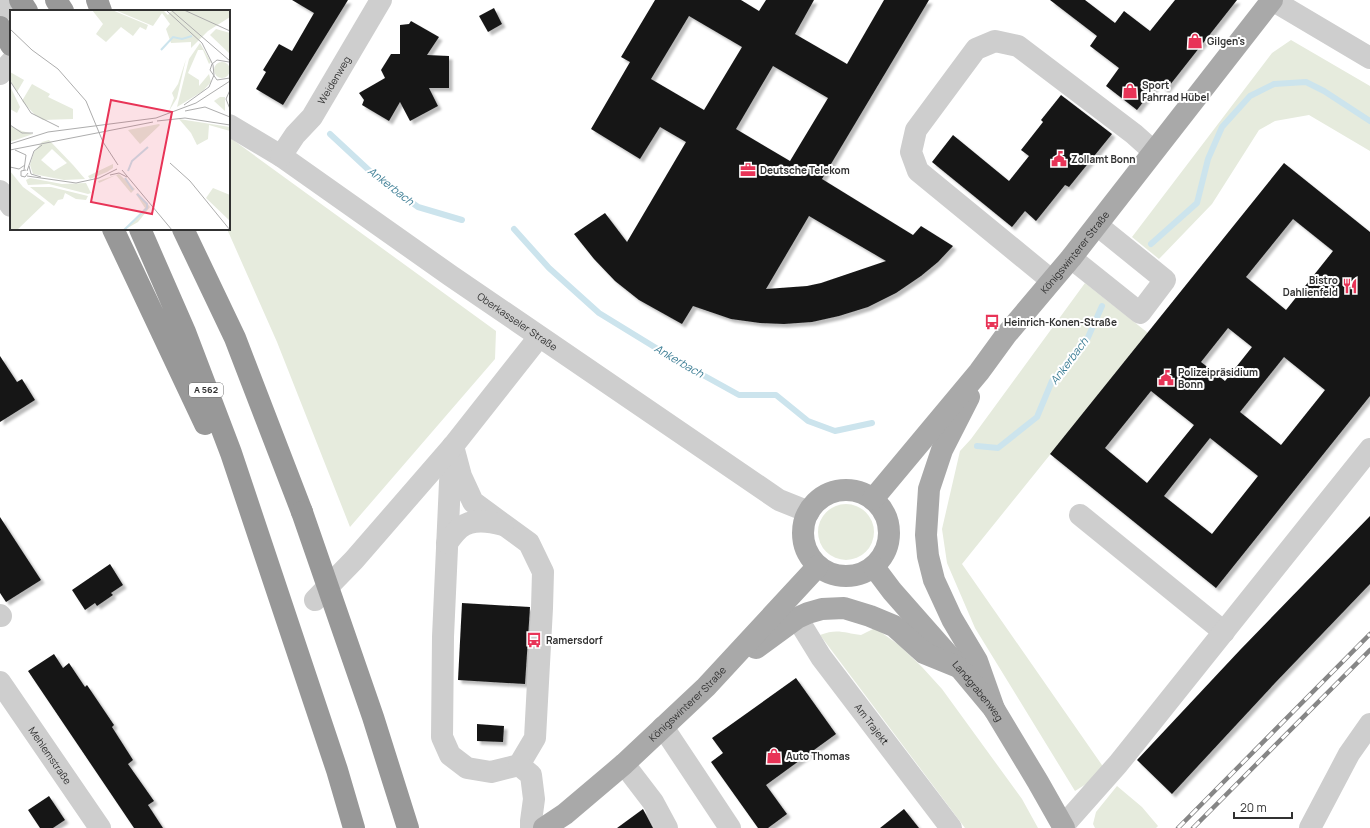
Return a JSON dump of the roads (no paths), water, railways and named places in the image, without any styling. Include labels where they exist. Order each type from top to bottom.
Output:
[{"type":"highway","points":[[20,0],[26,10]]},
{"type":"highway","points":[[56,0],[62,10]]},
{"type":"highway","points":[[97,0],[101,10]]},
{"type":"highway","points":[[0,28],[10,43]]},
{"type":"highway","points":[[113,230],[172,352],[265,554]]},
{"type":"highway","name":"A 562","points":[[140,230],[185,332],[231,453],[337,770],[354,828]]},
{"type":"highway","points":[[183,230],[234,338],[302,512],[373,717],[408,828]]},
{"type":"main road","name":"Königswinterer Straße","points":[[873,499],[979,372],[1006,335],[1051,280],[1071,258],[1272,0]]},
{"type":"main road","points":[[979,372],[965,407],[942,450],[929,489],[926,535],[928,556],[934,580],[952,619],[977,661],[994,709]]},
{"type":"main road","points":[[843,490],[864,494],[873,499],[881,507],[886,516],[889,527],[887,549],[881,559],[874,567],[856,576],[846,577],[831,574],[818,566],[811,559],[806,550],[804,541],[804,526],[809,512],[815,504],[823,497],[833,492],[843,490]]},
{"type":"main road","name":"Königswinterer Straße","points":[[544,828],[565,814],[624,764],[719,674],[818,566]]},
{"type":"main road","name":"Landgrabenweg","points":[[874,567],[892,591],[994,709],[1064,827]]},
{"type":"main road","points":[[719,674],[797,618],[822,609],[844,608],[870,616],[894,626],[924,653],[959,667]]},
{"type":"street","points":[[57,10],[64,0]]},
{"type":"street","name":"Weidenweg","points":[[281,156],[295,135],[312,117],[381,0]]},
{"type":"street","points":[[1272,0],[1370,58]]},
{"type":"street","points":[[0,6],[15,10]]},
{"type":"street","points":[[1051,280],[918,171],[911,152],[916,130],[976,49],[995,41],[1018,46],[1134,134],[1153,151]]},
{"type":"street","points":[[0,74],[10,63]]},
{"type":"street","name":"Oberkasseler Straße","points":[[230,126],[281,156],[539,337],[779,500],[809,512]]},
{"type":"street","points":[[0,191],[10,205]]},
{"type":"street","points":[[1071,258],[1140,313],[1166,280],[1096,225]]},
{"type":"street","points":[[315,600],[354,560],[453,446],[539,337]]},
{"type":"street","points":[[453,446],[461,476],[473,502],[529,543],[543,572],[535,738],[519,765],[491,772],[467,768],[450,755],[442,736],[443,637],[453,446]]},
{"type":"street","points":[[1064,827],[1118,764],[1370,449]]},
{"type":"street","points":[[1080,515],[1224,632]]},
{"type":"street","points":[[447,543],[460,527],[473,522],[488,521],[508,527]]},
{"type":"street","name":"Am Trajekt","points":[[797,618],[821,658],[951,828]]},
{"type":"street","name":"Mehlemstraße","points":[[2,691],[57,764],[100,828]]},
{"type":"street","points":[[1310,828],[1349,754],[1370,724]]},
{"type":"street","points":[[663,727],[730,828]]},
{"type":"street","points":[[624,764],[653,802],[667,828]]},
{"type":"street","points":[[519,765],[531,775],[534,799],[531,828]]},
{"type":"waterway","name":"Ankerbach","points":[[1151,244],[1197,203],[1208,159],[1222,127],[1250,96],[1274,84],[1306,82],[1324,91],[1370,121]]},
{"type":"waterway","name":"Ankerbach","points":[[330,134],[373,174],[418,207],[462,220]]},
{"type":"waterway","name":"Ankerbach","points":[[514,229],[549,268],[599,313],[674,359],[739,395],[776,395],[808,421],[835,431],[872,423]]},
{"type":"waterway","name":"Ankerbach","points":[[977,446],[998,448],[1037,417],[1052,381],[1085,344],[1102,306]]},
{"type":"railway","points":[[1178,828],[1370,634]]},
{"type":"railway","points":[[1193,828],[1370,650]]},
{"type":"place","name":"Gilgen's","points":[[1195,41]]},
{"type":"place","name":"Sport Fahrrad Hübel","points":[[1130,91]]},
{"type":"place","name":"Zollamt Bonn","points":[[1059,159]]},
{"type":"place","name":"Deutsche Telekom","points":[[748,170]]},
{"type":"place","name":"Bistro Dahlienfeld","points":[[1350,286]]},
{"type":"place","name":"Heinrich-Konen-Straße","points":[[992,322]]},
{"type":"place","name":"Polizeipräsidium Bonn","points":[[1166,378]]},
{"type":"place","name":"Ramersdorf","points":[[534,640]]},
{"type":"place","name":"Auto Thomas","points":[[774,756]]}]
